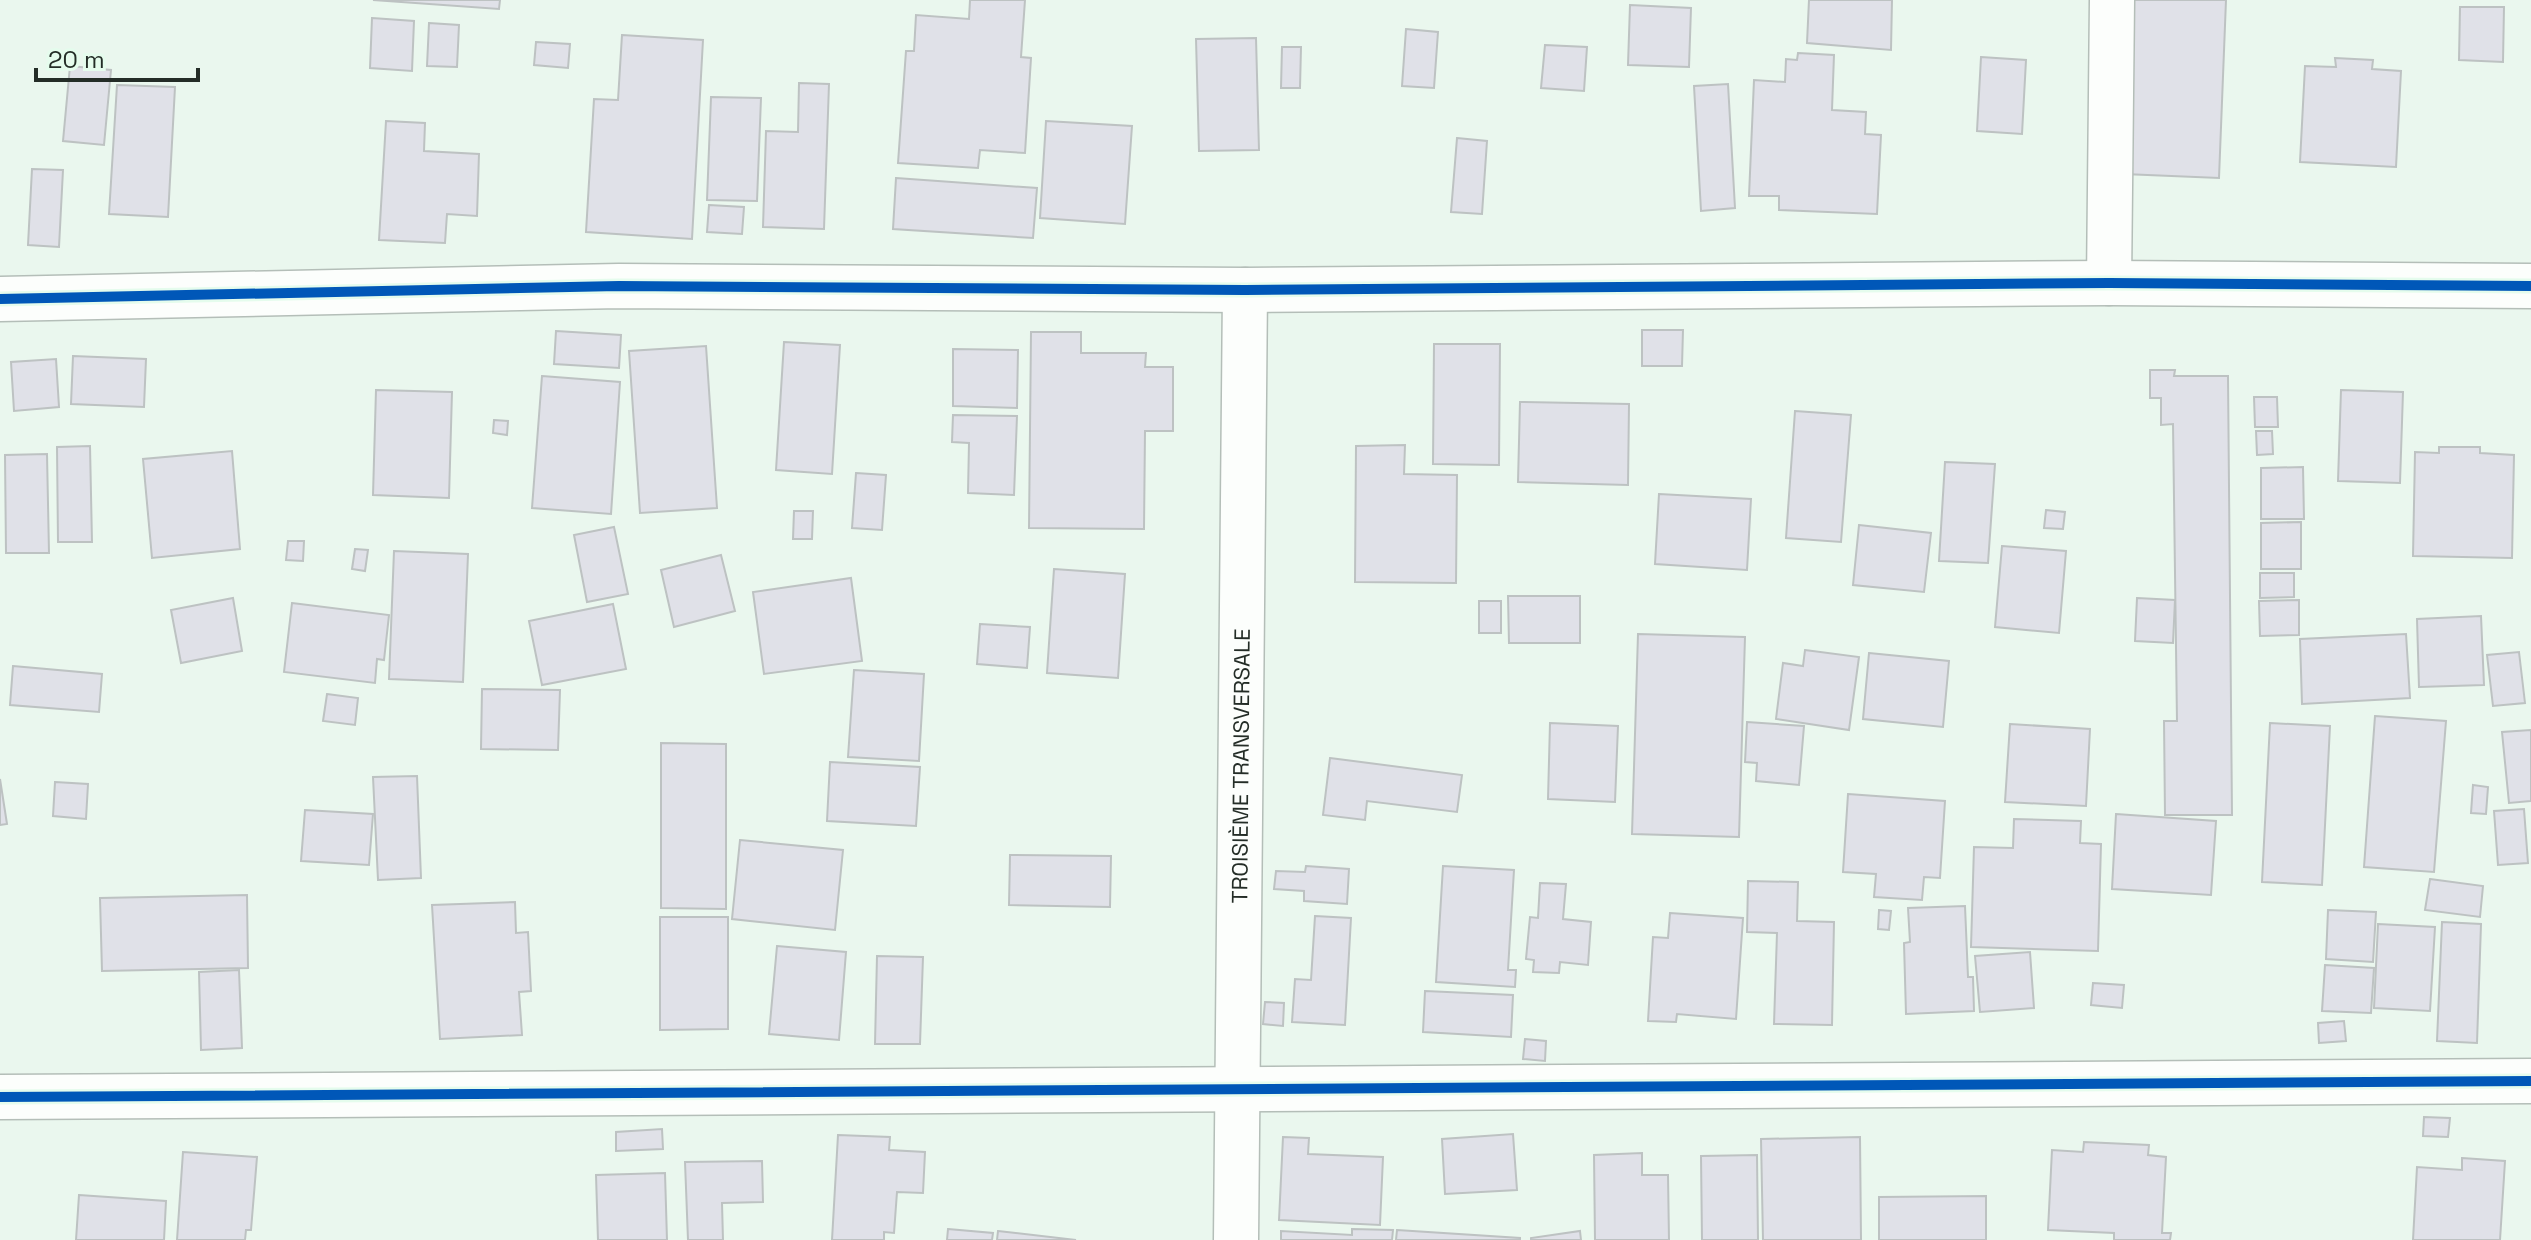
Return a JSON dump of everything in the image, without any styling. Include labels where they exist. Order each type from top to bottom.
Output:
[{"type":"street","points":[[2109,283],[2112,0]]},
{"type":"street","points":[[0,299],[619,286],[1245,290],[2109,283],[2531,286]]},
{"type":"street","name":"TROISIÈME TRANSVERSALE","points":[[1236,1240],[1245,290]]},
{"type":"street","points":[[0,1097],[2531,1081]]},
{"type":"building","points":[[373,0],[500,0],[499,9]]},
{"type":"building","points":[[970,0],[1025,0],[1021,57],[1031,58],[1025,153],[980,150],[978,168],[898,163],[906,51],[914,51],[916,15],[969,19]]},
{"type":"building","points":[[1809,0],[1892,0],[1891,50],[1807,43]]},
{"type":"building","points":[[2130,0],[2226,0],[2219,178],[2124,174]]},
{"type":"building","points":[[1630,5],[1691,8],[1689,67],[1628,65]]},
{"type":"building","points":[[2460,7],[2504,7],[2503,62],[2459,60]]},
{"type":"building","points":[[372,18],[414,21],[412,71],[370,68]]},
{"type":"building","points":[[429,23],[459,25],[457,67],[427,66]]},
{"type":"building","points":[[1406,29],[1438,32],[1434,88],[1402,86]]},
{"type":"building","points":[[622,35],[703,40],[692,239],[586,232],[594,99],[618,100]]},
{"type":"building","points":[[1256,38],[1259,150],[1199,151],[1196,39]]},
{"type":"building","points":[[536,42],[570,44],[568,68],[534,65]]},
{"type":"building","points":[[1545,45],[1587,47],[1584,91],[1541,88]]},
{"type":"building","points":[[1282,47],[1301,47],[1300,88],[1281,88]]},
{"type":"building","points":[[1798,53],[1834,55],[1832,110],[1866,112],[1865,134],[1881,135],[1877,214],[1779,210],[1779,196],[1749,196],[1754,80],[1785,82],[1786,59],[1797,60]]},
{"type":"building","points":[[1981,57],[2026,60],[2022,134],[1977,131]]},
{"type":"building","points":[[2335,58],[2373,60],[2372,69],[2401,71],[2396,167],[2300,162],[2305,66],[2336,67]]},
{"type":"building","points":[[70,66],[111,70],[104,145],[63,141]]},
{"type":"building","points":[[799,83],[829,84],[824,229],[763,227],[766,131],[798,132]]},
{"type":"building","points":[[1728,84],[1735,208],[1701,211],[1694,86]]},
{"type":"building","points":[[117,85],[175,87],[168,217],[109,214]]},
{"type":"building","points":[[711,97],[761,98],[757,201],[707,200]]},
{"type":"building","points":[[386,121],[425,123],[424,151],[479,154],[477,216],[447,214],[445,243],[379,240]]},
{"type":"building","points":[[1046,121],[1132,126],[1125,224],[1040,218]]},
{"type":"building","points":[[1457,138],[1487,141],[1482,214],[1451,212]]},
{"type":"building","points":[[32,169],[63,170],[59,247],[28,245]]},
{"type":"building","points":[[896,178],[1037,188],[1033,238],[893,229]]},
{"type":"building","points":[[709,205],[744,207],[742,234],[707,232]]},
{"type":"building","points":[[1642,330],[1683,330],[1682,366],[1642,366]]},
{"type":"building","points":[[556,331],[621,335],[619,368],[554,364]]},
{"type":"building","points":[[1031,332],[1081,332],[1081,353],[1146,353],[1145,367],[1173,367],[1173,431],[1145,431],[1144,529],[1029,528]]},
{"type":"building","points":[[784,342],[840,345],[832,474],[776,470]]},
{"type":"building","points":[[1434,344],[1500,344],[1499,465],[1433,464]]},
{"type":"building","points":[[706,346],[717,508],[640,513],[629,351]]},
{"type":"building","points":[[953,349],[1018,350],[1017,408],[953,406]]},
{"type":"building","points":[[73,356],[146,359],[144,407],[71,404]]},
{"type":"building","points":[[56,359],[59,407],[14,411],[11,362]]},
{"type":"building","points":[[2150,370],[2175,370],[2174,376],[2228,376],[2232,815],[2165,815],[2164,721],[2177,721],[2173,424],[2161,425],[2161,398],[2150,398]]},
{"type":"building","points":[[542,376],[620,382],[611,514],[532,508]]},
{"type":"building","points":[[376,390],[452,392],[449,498],[373,495]]},
{"type":"building","points":[[2341,390],[2403,392],[2400,483],[2338,481]]},
{"type":"building","points":[[2254,397],[2277,397],[2278,427],[2255,427]]},
{"type":"building","points":[[1520,402],[1629,404],[1628,485],[1518,482]]},
{"type":"building","points":[[1795,411],[1851,415],[1841,542],[1786,538]]},
{"type":"building","points":[[953,415],[1017,416],[1014,495],[968,493],[969,443],[952,442]]},
{"type":"building","points":[[494,420],[508,421],[507,435],[493,433]]},
{"type":"building","points":[[2256,431],[2272,431],[2273,454],[2257,455]]},
{"type":"building","points":[[1405,445],[1404,474],[1457,475],[1456,583],[1355,582],[1356,446]]},
{"type":"building","points":[[90,446],[92,542],[58,542],[57,447]]},
{"type":"building","points":[[2439,447],[2480,447],[2480,453],[2514,455],[2512,558],[2413,556],[2415,452],[2439,453]]},
{"type":"building","points":[[232,451],[240,549],[152,558],[143,459]]},
{"type":"building","points":[[47,454],[49,553],[6,553],[5,455]]},
{"type":"building","points":[[1945,462],[1995,464],[1988,563],[1939,561]]},
{"type":"building","points":[[2303,467],[2304,519],[2261,519],[2261,468]]},
{"type":"building","points":[[856,473],[886,475],[882,530],[852,528]]},
{"type":"building","points":[[1659,494],[1751,499],[1747,570],[1655,564]]},
{"type":"building","points":[[2046,510],[2065,512],[2063,529],[2044,528]]},
{"type":"building","points":[[794,511],[813,511],[812,539],[793,539]]},
{"type":"building","points":[[2301,522],[2301,569],[2261,569],[2261,523]]},
{"type":"building","points":[[1859,525],[1931,533],[1924,592],[1853,585]]},
{"type":"building","points":[[614,527],[628,594],[587,602],[574,535]]},
{"type":"building","points":[[288,541],[304,541],[303,561],[286,560]]},
{"type":"building","points":[[2002,546],[2066,551],[2059,633],[1995,627]]},
{"type":"building","points":[[355,549],[368,550],[365,571],[352,569]]},
{"type":"building","points":[[394,551],[468,554],[463,682],[389,679]]},
{"type":"building","points":[[721,555],[735,611],[674,627],[661,570]]},
{"type":"building","points":[[1054,569],[1125,574],[1118,678],[1047,673]]},
{"type":"building","points":[[2260,573],[2294,573],[2294,597],[2260,598]]},
{"type":"building","points":[[851,578],[862,661],[764,674],[753,592]]},
{"type":"building","points":[[1508,596],[1580,596],[1580,643],[1509,643]]},
{"type":"building","points":[[233,598],[242,651],[181,663],[171,610]]},
{"type":"building","points":[[2137,598],[2175,600],[2173,643],[2135,641]]},
{"type":"building","points":[[2299,600],[2299,635],[2260,636],[2259,601]]},
{"type":"building","points":[[1479,601],[1501,601],[1501,633],[1479,633]]},
{"type":"building","points":[[292,603],[389,615],[384,660],[377,659],[375,683],[284,672]]},
{"type":"building","points":[[613,604],[626,669],[542,685],[529,621]]},
{"type":"building","points":[[2481,616],[2484,685],[2419,687],[2417,619]]},
{"type":"building","points":[[980,624],[1030,627],[1027,668],[977,664]]},
{"type":"building","points":[[1638,634],[1745,637],[1739,837],[1632,834]]},
{"type":"building","points":[[2406,634],[2410,698],[2302,704],[2300,639]]},
{"type":"building","points":[[1805,650],[1859,657],[1849,730],[1776,719],[1783,663],[1803,666]]},
{"type":"building","points":[[2519,652],[2525,703],[2493,706],[2487,655]]},
{"type":"building","points":[[1869,653],[1949,661],[1943,727],[1863,719]]},
{"type":"building","points":[[13,666],[102,674],[99,712],[10,705]]},
{"type":"building","points":[[854,670],[924,674],[919,761],[848,757]]},
{"type":"building","points":[[482,689],[560,690],[558,750],[481,749]]},
{"type":"building","points":[[327,694],[358,698],[355,725],[323,721]]},
{"type":"building","points":[[2375,716],[2446,721],[2434,872],[2364,867]]},
{"type":"building","points":[[1747,722],[1804,726],[1799,785],[1756,781],[1757,763],[1745,762]]},
{"type":"building","points":[[1550,723],[1618,726],[1615,802],[1548,799]]},
{"type":"building","points":[[2270,723],[2330,726],[2322,885],[2262,882]]},
{"type":"building","points":[[2010,724],[2090,729],[2086,806],[2005,802]]},
{"type":"building","points":[[2531,730],[2531,801],[2509,803],[2502,732]]},
{"type":"building","points":[[661,743],[726,744],[726,909],[661,908]]},
{"type":"building","points":[[1330,758],[1462,775],[1457,812],[1367,801],[1365,820],[1323,815]]},
{"type":"building","points":[[830,762],[920,767],[916,826],[827,821]]},
{"type":"building","points":[[417,776],[421,878],[378,880],[373,777]]},
{"type":"building","points":[[0,779],[7,824],[0,825]]},
{"type":"building","points":[[55,782],[88,784],[86,819],[53,816]]},
{"type":"building","points":[[2473,785],[2488,787],[2486,814],[2471,813]]},
{"type":"building","points":[[1848,794],[1945,801],[1940,878],[1924,877],[1922,900],[1874,897],[1876,874],[1843,872]]},
{"type":"building","points":[[2524,809],[2528,863],[2498,865],[2494,811]]},
{"type":"building","points":[[305,810],[373,814],[369,865],[301,861]]},
{"type":"building","points":[[2116,814],[2216,821],[2211,895],[2112,889]]},
{"type":"building","points":[[2014,819],[2081,821],[2080,843],[2101,844],[2098,951],[1971,947],[1974,847],[2013,848]]},
{"type":"building","points":[[740,840],[843,850],[835,930],[732,919]]},
{"type":"building","points":[[1010,855],[1111,856],[1110,907],[1009,905]]},
{"type":"building","points":[[1306,866],[1349,869],[1347,904],[1304,901],[1304,891],[1274,889],[1276,871],[1305,872]]},
{"type":"building","points":[[1443,866],[1514,870],[1508,970],[1516,970],[1515,987],[1436,982]]},
{"type":"building","points":[[2430,879],[2483,886],[2480,917],[2425,910]]},
{"type":"building","points":[[1748,881],[1798,882],[1797,921],[1834,922],[1832,1025],[1774,1024],[1777,933],[1747,932]]},
{"type":"building","points":[[1540,883],[1566,884],[1563,919],[1591,922],[1588,965],[1560,962],[1559,973],[1533,972],[1534,960],[1526,959],[1530,917],[1538,918]]},
{"type":"building","points":[[247,895],[248,968],[102,971],[100,898]]},
{"type":"building","points":[[515,902],[516,933],[528,932],[531,991],[519,992],[522,1035],[440,1039],[432,905]]},
{"type":"building","points":[[1965,906],[1968,977],[1973,977],[1974,1011],[1906,1014],[1904,943],[1910,942],[1908,908]]},
{"type":"building","points":[[1879,910],[1891,911],[1889,930],[1878,929]]},
{"type":"building","points":[[2328,910],[2376,912],[2373,962],[2326,959]]},
{"type":"building","points":[[1670,913],[1743,918],[1736,1019],[1677,1014],[1676,1022],[1648,1021],[1653,937],[1668,938]]},
{"type":"building","points":[[1315,916],[1351,918],[1345,1025],[1292,1022],[1295,979],[1311,980]]},
{"type":"building","points":[[660,917],[728,917],[728,1029],[660,1030]]},
{"type":"building","points":[[2442,922],[2481,924],[2477,1043],[2437,1041]]},
{"type":"building","points":[[2378,924],[2435,927],[2430,1011],[2374,1008]]},
{"type":"building","points":[[777,946],[846,952],[839,1040],[769,1034]]},
{"type":"building","points":[[2030,952],[2034,1008],[1980,1012],[1975,956]]},
{"type":"building","points":[[877,956],[923,957],[920,1044],[875,1044]]},
{"type":"building","points":[[2325,965],[2374,968],[2371,1013],[2322,1011]]},
{"type":"building","points":[[239,970],[242,1048],[201,1050],[199,972]]},
{"type":"building","points":[[2093,983],[2124,985],[2122,1008],[2091,1005]]},
{"type":"building","points":[[1425,991],[1513,995],[1511,1037],[1423,1032]]},
{"type":"building","points":[[1265,1002],[1284,1003],[1283,1026],[1263,1024]]},
{"type":"building","points":[[2344,1021],[2346,1041],[2319,1043],[2318,1023]]},
{"type":"building","points":[[1525,1039],[1546,1041],[1545,1061],[1523,1059]]},
{"type":"building","points":[[2424,1117],[2450,1118],[2448,1137],[2423,1136]]},
{"type":"building","points":[[662,1129],[663,1149],[616,1151],[616,1132]]},
{"type":"building","points":[[1513,1134],[1517,1190],[1445,1194],[1442,1139]]},
{"type":"building","points":[[838,1135],[890,1137],[889,1150],[925,1152],[923,1193],[897,1192],[894,1233],[884,1232],[884,1240],[832,1240]]},
{"type":"building","points":[[1283,1137],[1309,1138],[1308,1154],[1383,1157],[1380,1225],[1279,1220]]},
{"type":"building","points":[[1860,1137],[1861,1240],[1763,1240],[1761,1139]]},
{"type":"building","points":[[2084,1142],[2149,1145],[2148,1155],[2166,1157],[2162,1233],[2171,1233],[2170,1240],[2114,1240],[2114,1233],[2048,1230],[2052,1150],[2083,1152]]},
{"type":"building","points":[[183,1152],[257,1157],[251,1230],[246,1230],[245,1240],[177,1240]]},
{"type":"building","points":[[1642,1153],[1642,1175],[1668,1175],[1669,1240],[1595,1240],[1594,1155]]},
{"type":"building","points":[[1757,1155],[1758,1240],[1702,1240],[1701,1156]]},
{"type":"building","points":[[2462,1158],[2505,1161],[2500,1240],[2413,1240],[2417,1167],[2462,1170]]},
{"type":"building","points":[[762,1161],[763,1202],[722,1203],[723,1240],[688,1240],[685,1162]]},
{"type":"building","points":[[665,1173],[667,1240],[598,1240],[596,1175]]},
{"type":"building","points":[[79,1195],[166,1201],[164,1240],[76,1240]]},
{"type":"building","points":[[1986,1196],[1986,1240],[1879,1240],[1879,1197]]},
{"type":"building","points":[[948,1229],[993,1233],[992,1240],[947,1240]]},
{"type":"building","points":[[1352,1229],[1393,1230],[1392,1240],[1281,1240],[1281,1231],[1352,1235]]},
{"type":"building","points":[[1397,1230],[1520,1238],[1520,1240],[1396,1240]]},
{"type":"building","points":[[998,1231],[1076,1240],[997,1240]]},
{"type":"building","points":[[1580,1231],[1581,1240],[1531,1240],[1531,1238]]},
{"type":"cycle path","points":[[0,299],[619,286],[1245,290],[2109,283],[2531,286]]},
{"type":"cycle path","points":[[0,1097],[2531,1081]]}]
